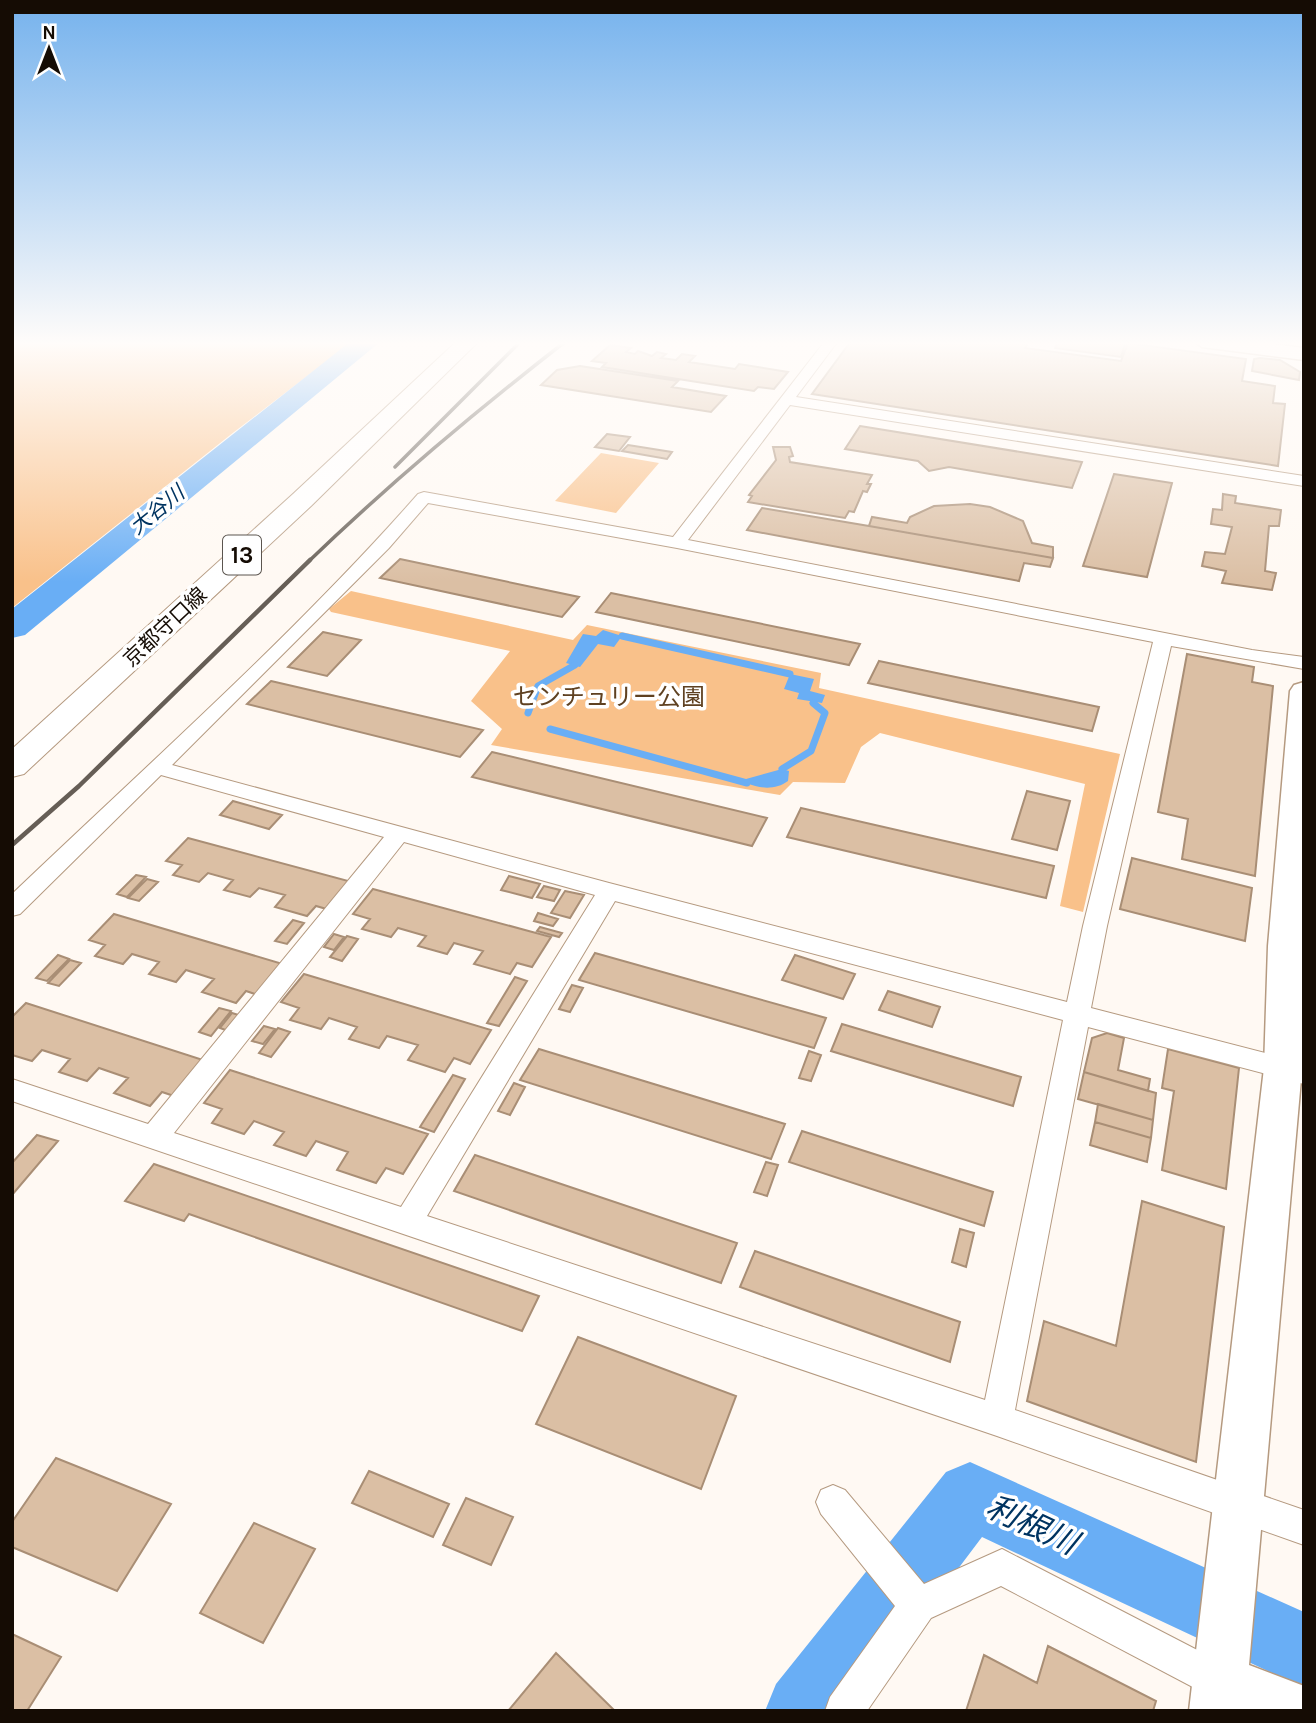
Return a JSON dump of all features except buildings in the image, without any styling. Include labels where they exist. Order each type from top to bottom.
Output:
[{"type":"main road","name":"京都守口線","points":[[12,767],[385,421]]},
{"type":"street","points":[[677,543],[770,421]]},
{"type":"street","points":[[923,421],[1304,481]]},
{"type":"street","points":[[12,908],[265,663],[383,544],[424,496],[1163,639],[1304,663]]},
{"type":"street","points":[[997,1420],[1077,1015],[1163,639]]},
{"type":"street","points":[[1218,1696],[1237,1504],[1293,1071],[1286,946],[1304,691]]},
{"type":"street","points":[[159,768],[609,891],[1293,1071]]},
{"type":"street","points":[[154,1137],[399,834]]},
{"type":"street","points":[[408,1222],[609,891]]},
{"type":"street","points":[[12,1090],[997,1420],[1304,1528]]},
{"type":"street","points":[[833,1502],[918,1605]]},
{"type":"street","points":[[844,1711],[918,1605],[1002,1567],[1218,1696],[1296,1711]]},
{"type":"green space","points":[[12,421],[248,421],[234,432],[12,608]]},
{"type":"green space","points":[[601,453],[659,463],[616,513],[555,501]]},
{"type":"green space","name":"センチュリー公園","points":[[351,591],[573,640],[587,625],[821,673],[819,688],[1120,754],[1083,912],[1060,906],[1085,784],[880,733],[861,747],[845,783],[793,782],[780,795],[491,745],[502,729],[471,701],[510,651],[331,612],[329,609]]},
{"type":"water","points":[[603,630],[622,636],[614,647],[598,644],[580,667],[566,663],[583,634],[596,636]]},
{"type":"water","points":[[790,674],[814,679],[810,691],[825,695],[822,703],[797,699],[799,693],[784,689]]},
{"type":"water","points":[[782,769],[789,771],[788,781],[778,786],[763,787],[747,783],[746,779]]},
{"type":"waterway","name":"大谷川","points":[[12,627],[268,421]]},
{"type":"waterway","points":[[622,636],[790,674]]},
{"type":"waterway","points":[[528,713],[538,686],[575,665]]},
{"type":"waterway","points":[[782,769],[811,751],[825,713],[813,703]]},
{"type":"waterway","points":[[550,729],[747,783]]},
{"type":"waterway","name":"利根川","points":[[803,1711],[970,1496],[1304,1651]]},
{"type":"railway","points":[[395,467],[441,421]]},
{"type":"railway","points":[[308,562],[370,504],[466,421]]},
{"type":"railway","points":[[12,845],[79,786],[310,560]]}]
